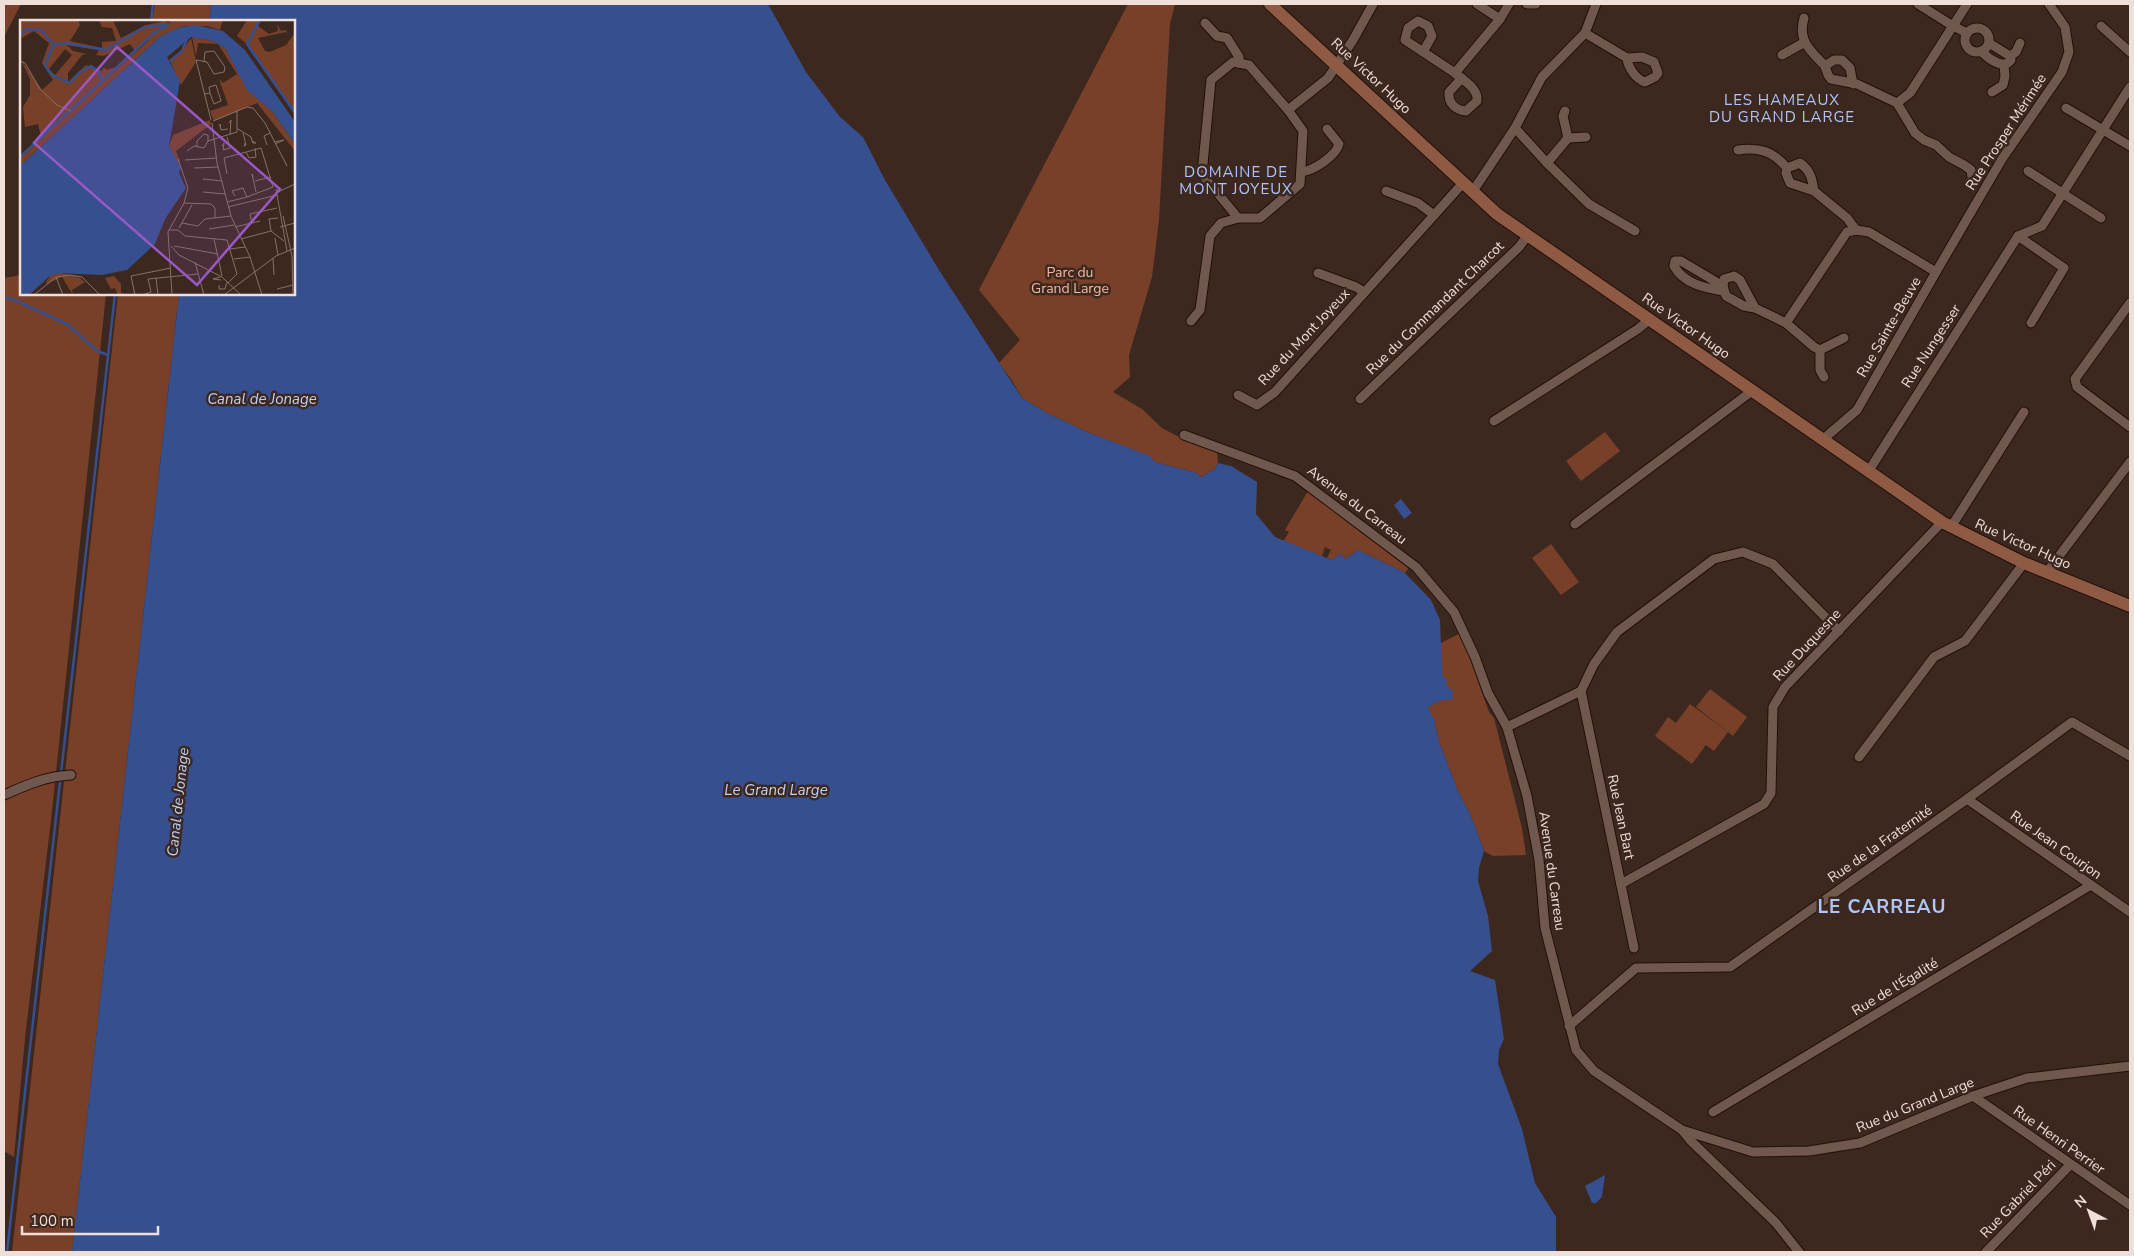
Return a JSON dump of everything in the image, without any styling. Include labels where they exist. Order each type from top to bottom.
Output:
[{"type":"street","name":"Rue Victor Hugo","points":[[1270,4],[1497,214],[1868,472],[1947,524],[2024,563],[2130,606]]},
{"type":"street","points":[[1288,110],[1328,78],[1373,4]]},
{"type":"street","points":[[1477,4],[1500,19]]},
{"type":"street","points":[[1423,52],[1458,76],[1509,4]]},
{"type":"street","points":[[1527,4],[1536,4]]},
{"type":"street","points":[[1596,4],[1585,33],[1627,58]]},
{"type":"street","points":[[1918,4],[1968,33]]},
{"type":"street","points":[[1804,18],[1801,32],[1805,42],[1810,51],[1826,66],[1828,75],[1832,79],[1853,84],[1897,103],[1910,93],[1967,4]]},
{"type":"street","name":"Rue Prosper Mérimée","points":[[1936,272],[2002,160],[2062,72],[2068,52],[2065,27],[2049,4]]},
{"type":"street","points":[[1205,23],[1217,36],[1227,38],[1239,57],[1239,63]]},
{"type":"street","points":[[2101,26],[2130,51]]},
{"type":"street","points":[[1981,51],[1988,43],[1988,36],[1984,30],[1977,28],[1968,33],[1966,41],[1969,48],[1981,51],[1989,59],[2004,65]]},
{"type":"street","name":"Rue du Mont Joyeux","points":[[1238,395],[1257,405],[1275,392],[1434,214],[1468,187],[1515,128],[1542,76],[1585,33]]},
{"type":"street","points":[[1782,55],[1805,42]]},
{"type":"street","points":[[1988,43],[2010,56]]},
{"type":"street","name":"Rue Prosper Mérimée","points":[[1992,92],[2003,85],[2005,76],[2004,65],[2011,60],[2010,56],[2016,52],[2020,43]]},
{"type":"street","points":[[1826,66],[1834,60],[1842,60],[1850,68],[1853,84]]},
{"type":"street","points":[[1191,321],[1200,310],[1210,236],[1221,223],[1238,218],[1260,218],[1300,184],[1303,132],[1288,110],[1249,65],[1233,62],[1211,80],[1202,174],[1238,218]]},
{"type":"street","points":[[2018,236],[2042,226],[2130,87]]},
{"type":"street","name":"Rue Prosper Mérimée","points":[[1897,103],[1915,133],[1924,140],[1936,145],[1949,157],[1964,164],[1971,170],[1972,177]]},
{"type":"street","points":[[2066,108],[2130,146]]},
{"type":"street","points":[[1565,111],[1562,116],[1568,138]]},
{"type":"street","points":[[1515,128],[1547,163],[1590,204],[1635,231]]},
{"type":"street","points":[[1301,172],[1310,171],[1337,150],[1339,144],[1326,130]]},
{"type":"street","points":[[1547,163],[1568,138],[1586,137]]},
{"type":"street","name":"Rue Sainte-Beuve","points":[[1738,150],[1760,149],[1770,152],[1778,157],[1787,168],[1787,179],[1790,183],[1814,191],[1847,218],[1856,230],[1869,232],[1936,272],[1857,410],[1824,440]]},
{"type":"street","points":[[1787,168],[1800,164],[1807,168],[1811,174],[1814,191]]},
{"type":"street","points":[[2028,171],[2101,218]]},
{"type":"street","points":[[1386,191],[1418,203],[1434,214]]},
{"type":"street","points":[[1786,323],[1847,232],[1856,230]]},
{"type":"street","name":"Rue du Commandant Charcot","points":[[1360,398],[1519,247],[1528,235]]},
{"type":"street","points":[[2018,236],[2064,268],[2031,323]]},
{"type":"street","name":"Rue Nungesser","points":[[1868,472],[2018,236]]},
{"type":"street","points":[[1676,261],[1681,261],[1723,289],[1703,287],[1690,282],[1677,271],[1674,266],[1676,261]]},
{"type":"street","name":"Rue du Mont Joyeux","points":[[1318,273],[1356,287],[1364,292]]},
{"type":"street","points":[[1755,308],[1740,280],[1734,276],[1724,279],[1723,289],[1726,296],[1744,306],[1755,308],[1786,323],[1820,350]]},
{"type":"street","points":[[2130,302],[2075,379],[2077,387],[2130,426]]},
{"type":"street","points":[[1494,421],[1638,329],[1650,319]]},
{"type":"street","points":[[1820,350],[1844,338]]},
{"type":"street","points":[[1820,350],[1820,370],[1824,377]]},
{"type":"street","points":[[1575,524],[1752,390]]},
{"type":"street","name":"Rue Duquesne","points":[[1621,884],[1764,804],[1771,793],[1773,707],[1785,688],[1838,631],[1947,524],[2024,412]]},
{"type":"street","name":"Avenue du Carreau","points":[[1184,435],[1295,476],[1416,567],[1454,612],[1475,657],[1488,693],[1507,727],[1527,796],[1540,860],[1544,928],[1576,1050],[1594,1071],[1682,1130],[1776,1224],[1799,1252]]},
{"type":"street","points":[[2047,572],[2130,462]]},
{"type":"street","points":[[1507,727],[1581,691],[1594,664],[1617,632],[1714,559],[1743,552],[1774,564],[1838,631]]},
{"type":"street","points":[[1859,757],[1934,657],[1965,641],[2024,563]]},
{"type":"street","name":"Rue Jean Bart","points":[[1581,691],[1634,948]]},
{"type":"street","name":"Rue de la Fraternité","points":[[1569,1026],[1636,968],[1730,967],[2072,722],[2130,756]]},
{"type":"street","points":[[4,795],[26,785],[54,776],[71,776]]},
{"type":"street","name":"Rue Jean Courjon","points":[[1967,799],[2130,912]]},
{"type":"street","name":"Rue de l'Égalité","points":[[1713,1112],[2091,886]]},
{"type":"street","name":"Rue du Grand Large","points":[[1682,1130],[1753,1152],[1809,1152],[1860,1143],[1973,1096],[2027,1078],[2130,1066]]},
{"type":"street","name":"Rue Henri Perrier","points":[[1973,1096],[2130,1205]]},
{"type":"street","name":"Rue Gabriel Péri","points":[[1986,1252],[2070,1165]]},
{"type":"green space","points":[[4,4],[21,4],[4,37]]},
{"type":"green space","points":[[155,4],[211,4],[209,20],[152,20]]},
{"type":"green space","name":"Parc du Grand Large","points":[[1128,4],[1175,4],[1170,24],[1159,220],[1152,277],[1129,355],[1130,377],[1113,392],[1142,409],[1162,428],[1177,436],[1217,449],[1218,463],[1215,469],[1201,477],[1197,473],[1155,462],[1149,456],[1087,432],[1047,413],[1022,398],[999,363],[1020,340],[979,290]]},
{"type":"green space","points":[[20,275],[20,295],[106,295],[51,820],[25,1038],[14,1157],[4,1151],[4,278]]},
{"type":"green space","points":[[118,295],[179,295],[72,1252],[12,1252]]},
{"type":"green space","points":[[1605,432],[1620,451],[1581,481],[1566,461]]},
{"type":"green space","points":[[1308,491],[1410,566],[1405,573],[1358,550],[1346,559],[1341,554],[1332,560],[1327,558],[1331,550],[1325,547],[1322,556],[1283,542],[1289,532],[1285,530]]},
{"type":"green space","points":[[1551,544],[1579,582],[1561,595],[1532,558]]},
{"type":"green space","points":[[1461,633],[1489,712],[1494,718],[1522,828],[1526,855],[1493,856],[1484,851],[1471,816],[1458,791],[1439,742],[1434,720],[1427,707],[1442,700],[1446,685],[1442,675],[1439,644]]},
{"type":"green space","points":[[1710,689],[1747,717],[1733,736],[1696,707]]},
{"type":"green space","points":[[1690,704],[1728,732],[1714,751],[1706,745],[1692,764],[1655,736],[1668,717],[1676,723]]},
{"type":"water","name":"Le Grand Large","points":[[211,4],[768,4],[806,72],[840,117],[863,137],[885,180],[939,270],[1022,398],[1047,413],[1087,432],[1150,456],[1155,462],[1197,473],[1201,477],[1215,469],[1218,463],[1231,466],[1257,482],[1256,514],[1275,537],[1332,560],[1341,554],[1346,559],[1358,550],[1405,573],[1431,600],[1440,620],[1442,675],[1447,680],[1446,685],[1453,691],[1452,700],[1442,700],[1428,707],[1458,791],[1471,816],[1484,851],[1479,868],[1478,881],[1488,916],[1492,951],[1470,971],[1495,980],[1504,1039],[1499,1050],[1498,1064],[1522,1129],[1535,1183],[1556,1217],[1556,1252],[72,1252],[179,295],[295,295],[295,20],[209,20]]},
{"type":"water","points":[[1401,499],[1412,513],[1404,519],[1394,505]]},
{"type":"water","points":[[1605,1175],[1602,1197],[1596,1203],[1592,1203],[1585,1186]]},
{"type":"waterway","points":[[151,20],[153,4]]},
{"type":"waterway","points":[[7,1252],[115,295]]},
{"type":"waterway","points":[[4,298],[10,298],[67,324],[97,351],[108,355]]},
{"type":"district","name":"LES HAMEAUX DU GRAND LARGE","points":[[1782,108]]},
{"type":"district","name":"DOMAINE DE MONT JOYEUX","points":[[1236,180]]},
{"type":"district","name":"LE CARREAU","points":[[1882,907]]},
{"type":"water label","name":"Canal de Jonage","points":[[262,399]]},
{"type":"water label","name":"Canal de Jonage","points":[[178,802]]}]
